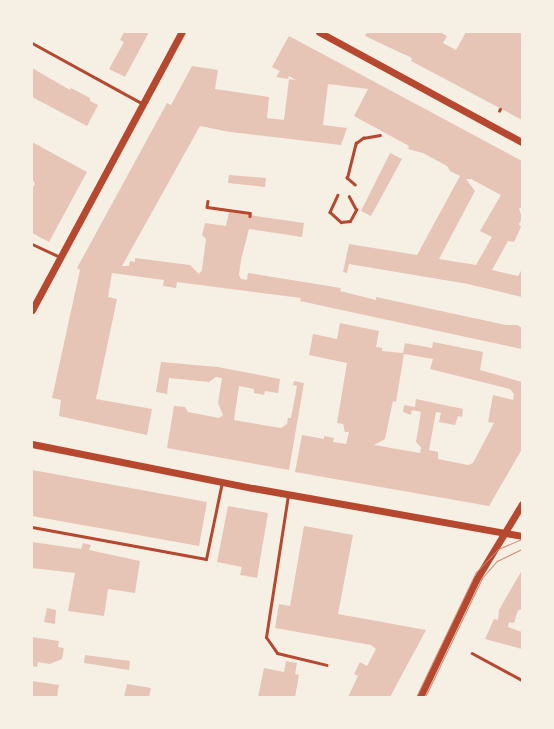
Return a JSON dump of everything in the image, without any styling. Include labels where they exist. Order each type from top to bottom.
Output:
[{"type":"street","points":[[32,310],[182,32]]},
{"type":"street","points":[[319,32],[522,142]]},
{"type":"street","points":[[32,444],[288,495],[522,536]]},
{"type":"street","points":[[420,697],[476,580],[522,504]]},
{"type":"lane","points":[[32,44],[143,104]]},
{"type":"lane","points":[[32,244],[60,258]]},
{"type":"lane","points":[[32,527],[206,559],[222,482]]},
{"type":"lane","points":[[288,495],[266,637],[277,653],[327,665]]},
{"type":"path","points":[[355,185],[346,178],[356,143],[363,138],[380,135]]},
{"type":"path","points":[[338,195],[330,212],[341,222],[350,221],[356,210],[349,197]]},
{"type":"path","points":[[208,201],[207,207],[250,213],[250,216]]},
{"type":"path","points":[[472,653],[522,680]]},
{"type":"building","points":[[124,32],[149,32],[125,77],[109,69],[124,42],[120,40]]},
{"type":"building","points":[[367,32],[440,32],[447,36],[443,43],[456,50],[466,32],[522,32],[522,120],[411,61],[412,58],[365,36]]},
{"type":"building","points":[[289,36],[522,161],[522,208],[519,208],[522,218],[519,224],[521,227],[514,242],[508,241],[492,270],[518,276],[522,269],[522,297],[468,284],[349,264],[347,273],[343,272],[349,244],[417,255],[460,176],[450,171],[447,166],[423,153],[408,149],[409,146],[354,116],[368,89],[328,84],[323,125],[347,128],[341,145],[230,132],[200,126],[122,266],[129,266],[130,261],[135,262],[135,258],[190,265],[199,274],[202,270],[206,239],[202,235],[205,223],[226,226],[229,212],[304,223],[302,237],[249,229],[241,260],[239,275],[241,279],[247,280],[248,273],[341,288],[340,291],[376,300],[376,297],[506,325],[517,325],[522,328],[522,349],[300,301],[301,298],[177,282],[176,288],[163,286],[164,280],[112,273],[108,297],[117,299],[96,399],[152,409],[147,435],[59,416],[61,400],[52,398],[80,270],[77,268],[167,103],[171,105],[192,66],[218,70],[215,89],[269,97],[267,118],[284,120],[289,79],[296,80],[289,76],[288,79],[276,77],[280,71],[272,67]],"holes":[[[466,179],[471,179],[501,195],[480,231],[492,237],[476,265],[439,259],[475,191]]]},
{"type":"building","points":[[32,68],[70,90],[71,88],[90,98],[90,101],[98,105],[87,126],[32,97]]},
{"type":"building","points":[[32,142],[87,172],[49,242],[32,233],[32,189],[35,184],[32,178]]},
{"type":"building","points":[[390,153],[402,159],[371,216],[361,211]]},
{"type":"building","points":[[229,175],[266,178],[265,187],[228,183]]},
{"type":"building","points":[[340,323],[379,331],[376,347],[382,348],[382,351],[403,353],[405,343],[432,348],[433,342],[483,352],[480,370],[522,382],[522,449],[489,506],[295,472],[302,435],[324,439],[324,436],[334,438],[333,442],[346,444],[349,432],[345,432],[343,424],[337,423],[347,363],[309,355],[313,334],[337,339]],"holes":[[[404,354],[433,359],[430,369],[510,389],[514,394],[513,400],[493,395],[488,422],[494,423],[473,463],[468,465],[438,459],[438,452],[429,450],[436,412],[441,413],[439,422],[455,425],[458,416],[462,417],[463,409],[416,399],[415,407],[404,405],[403,412],[411,415],[412,410],[421,412],[416,442],[421,447],[420,453],[374,445],[385,439],[393,401],[396,402]]]},
{"type":"building","points":[[161,362],[218,367],[280,379],[278,393],[265,391],[264,395],[254,393],[254,389],[239,386],[234,420],[281,428],[287,424],[288,418],[291,418],[297,386],[293,385],[294,381],[304,383],[289,470],[167,448],[174,406],[185,407],[188,412],[219,418],[223,415],[218,403],[222,378],[216,377],[209,382],[169,378],[167,394],[156,392]]},
{"type":"building","points":[[32,470],[207,502],[199,546],[32,516]]},
{"type":"building","points":[[228,506],[268,513],[257,578],[240,575],[242,567],[217,562]]},
{"type":"building","points":[[304,526],[353,535],[338,614],[426,630],[390,697],[348,697],[358,676],[354,674],[360,662],[367,666],[376,649],[371,645],[275,628],[279,604],[290,606]]},
{"type":"building","points":[[32,542],[81,549],[83,543],[91,545],[89,550],[140,561],[135,593],[108,589],[104,616],[68,611],[75,573],[32,568]]},
{"type":"building","points":[[522,570],[522,610],[518,610],[514,623],[509,622],[508,627],[522,632],[522,649],[485,639],[494,619],[498,620],[499,610]]},
{"type":"building","points":[[47,608],[56,610],[55,624],[44,622]]},
{"type":"building","points":[[32,637],[59,641],[58,647],[64,648],[62,659],[50,664],[38,662],[37,667],[32,666]]},
{"type":"building","points":[[85,655],[130,661],[129,670],[84,663]]},
{"type":"building","points":[[286,661],[297,663],[295,674],[299,675],[295,697],[258,697],[264,668],[284,672]]},
{"type":"building","points":[[32,681],[59,685],[57,697],[32,697]]},
{"type":"building","points":[[127,684],[151,688],[149,697],[124,697]]},
{"type":"tram line","points":[[416,697],[476,572],[498,549],[522,539]]},
{"type":"tram line","points":[[425,697],[482,578],[497,561],[522,549]]}]
